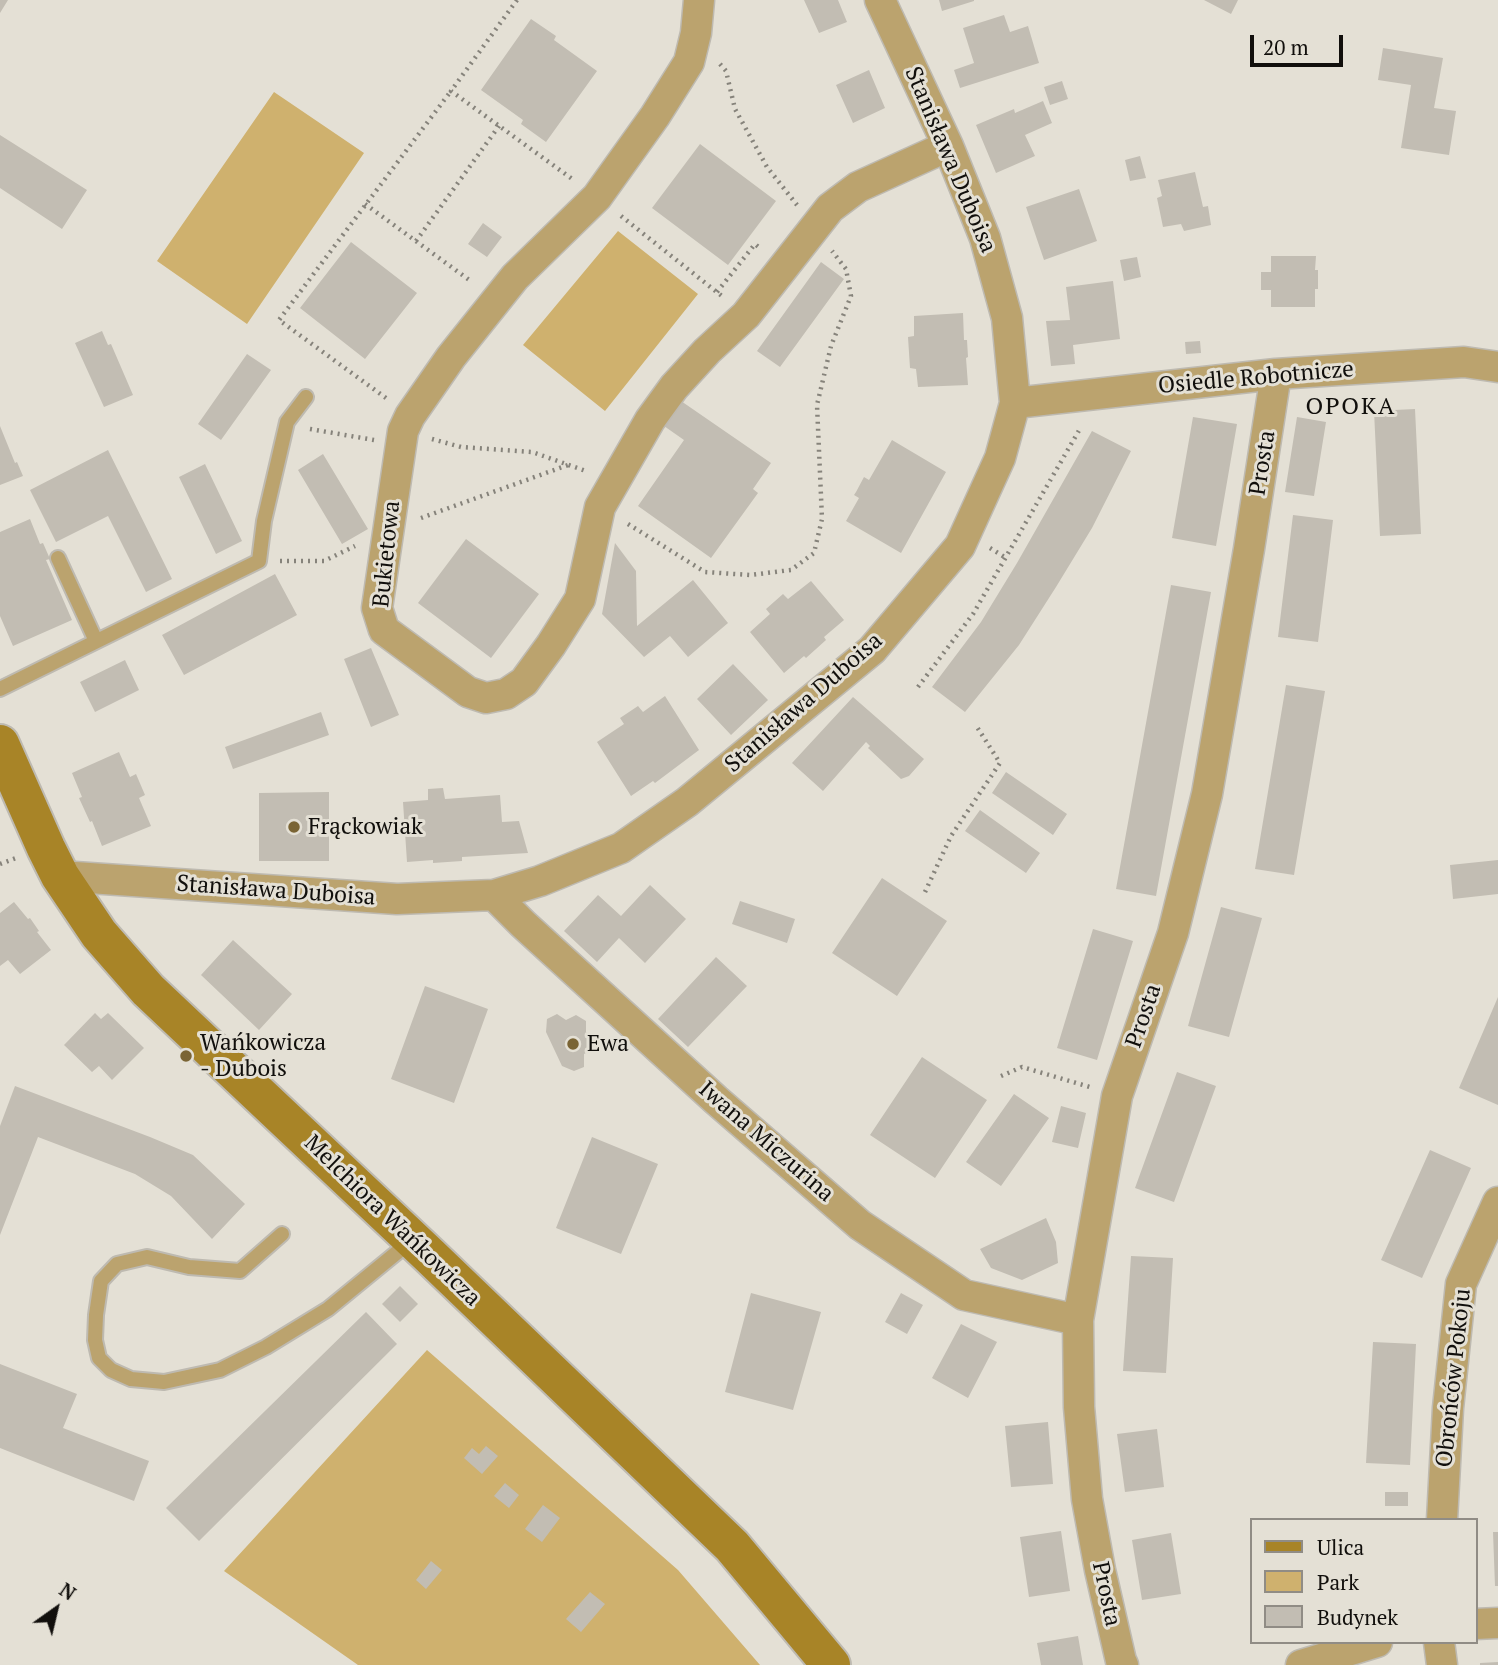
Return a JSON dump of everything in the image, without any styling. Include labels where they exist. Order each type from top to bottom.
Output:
[{"type":"street","name":"Bukietowa","points":[[699,0],[696,33],[689,62],[655,116],[597,197],[515,277],[496,300],[451,357],[407,424],[377,608],[384,630],[468,692],[486,698],[506,694],[524,682],[580,599],[600,507],[650,420],[674,387],[707,351],[746,315],[831,208],[858,187],[948,146]]},
{"type":"street","name":"Stanisława Duboisa","points":[[60,876],[397,899],[494,895],[540,881],[621,848],[687,802],[872,650],[960,546],[1000,458],[1015,403],[1007,318],[985,238],[948,146],[880,0]]},
{"type":"street","name":"Osiedle Robotnicze","points":[[1015,403],[1276,374],[1464,362],[1498,367]]},
{"type":"street","name":"Prosta","points":[[1122,1663],[1100,1570],[1087,1499],[1079,1407],[1078,1320],[1118,1096],[1173,933],[1207,794],[1276,374]]},
{"type":"street","name":"Melchiora Wańkowicza","points":[[0,744],[60,876],[99,934],[148,990],[732,1546],[831,1665]]},
{"type":"street","name":"Iwana Miczurina","points":[[494,895],[707,1091],[860,1225],[964,1295],[1078,1320]]},
{"type":"street","name":"Obrońców Pokoju","points":[[1442,1518],[1448,1408],[1461,1284],[1498,1202]]},
{"type":"street","points":[[1477,1624],[1498,1623]]},
{"type":"street","points":[[1301,1665],[1370,1644]]},
{"type":"street","points":[[1438,1644],[1442,1665]]},
{"type":"lane","points":[[0,689],[259,561],[264,521],[286,425],[306,397]]},
{"type":"lane","points":[[58,558],[96,641]]},
{"type":"lane","points":[[282,1234],[240,1271],[189,1267],[147,1257],[117,1264],[101,1281],[95,1340],[99,1358],[111,1370],[131,1379],[164,1382],[220,1370],[266,1348],[328,1309],[412,1240]]},
{"type":"path","points":[[517,0],[279,320],[407,424],[461,447],[532,452],[614,481]]},
{"type":"path","points":[[600,507],[705,572],[750,575],[791,570],[814,554],[822,519],[817,405],[831,346],[850,296],[846,270],[768,167],[735,109],[726,71],[696,33]]},
{"type":"path","points":[[451,91],[597,197],[746,315]]},
{"type":"path","points":[[416,241],[499,126]]},
{"type":"path","points":[[365,204],[496,300]]},
{"type":"path","points":[[918,687],[972,614],[1088,415],[1082,396]]},
{"type":"path","points":[[286,425],[383,441],[407,424]]},
{"type":"path","points":[[259,561],[324,561],[388,529],[568,465]]},
{"type":"path","points":[[925,892],[951,836],[1000,763],[976,727]]},
{"type":"path","points":[[1001,1076],[1023,1067],[1118,1096]]},
{"type":"green space","points":[[274,92],[364,153],[247,324],[157,261]]},
{"type":"green space","points":[[618,231],[698,294],[605,411],[523,345]]},
{"type":"green space","points":[[427,1350],[678,1570],[760,1665],[358,1665],[224,1571]]},
{"type":"building","points":[[0,0],[8,0],[0,13]]},
{"type":"building","points":[[804,0],[838,0],[847,22],[819,33]]},
{"type":"building","points":[[939,0],[974,0],[974,1],[942,11]]},
{"type":"building","points":[[1204,0],[1238,0],[1231,14]]},
{"type":"building","points":[[1004,15],[1010,32],[1028,26],[1039,63],[960,88],[954,70],[974,63],[963,28]]},
{"type":"building","points":[[531,19],[556,36],[554,40],[597,71],[546,142],[521,124],[523,120],[481,90]]},
{"type":"building","points":[[1383,48],[1443,58],[1434,108],[1456,111],[1449,155],[1401,148],[1411,85],[1378,80]]},
{"type":"building","points":[[869,70],[885,108],[853,123],[836,85]]},
{"type":"building","points":[[1062,81],[1068,99],[1050,105],[1044,87]]},
{"type":"building","points":[[1043,101],[1052,123],[1025,135],[1035,156],[996,173],[976,125],[1014,109],[1015,113]]},
{"type":"building","points":[[0,135],[87,190],[62,229],[0,188]]},
{"type":"building","points":[[700,144],[776,201],[728,265],[652,208]]},
{"type":"building","points":[[1140,156],[1146,178],[1130,181],[1125,160]]},
{"type":"building","points":[[1195,172],[1203,207],[1208,206],[1211,225],[1184,231],[1181,224],[1163,227],[1157,198],[1162,196],[1158,180]]},
{"type":"building","points":[[1079,189],[1097,241],[1044,260],[1026,207]]},
{"type":"building","points":[[483,223],[502,237],[487,257],[468,244]]},
{"type":"building","points":[[351,242],[417,293],[365,359],[300,308]]},
{"type":"building","points":[[1271,256],[1316,256],[1318,289],[1315,289],[1315,307],[1271,307],[1271,290],[1261,290],[1261,272],[1271,272]]},
{"type":"building","points":[[1137,257],[1141,277],[1124,281],[1120,260]]},
{"type":"building","points":[[821,262],[844,279],[780,367],[757,351]]},
{"type":"building","points":[[1113,281],[1120,339],[1073,345],[1075,364],[1051,366],[1046,321],[1070,320],[1066,287]]},
{"type":"building","points":[[963,313],[964,340],[967,340],[968,385],[918,387],[916,369],[910,368],[908,337],[914,336],[914,316]]},
{"type":"building","points":[[102,331],[108,345],[111,344],[133,395],[104,407],[75,343]]},
{"type":"building","points":[[1200,341],[1201,353],[1186,354],[1185,342]]},
{"type":"building","points":[[247,354],[271,370],[221,440],[198,424]]},
{"type":"building","points":[[681,401],[771,463],[753,489],[758,493],[711,558],[638,506],[684,440],[664,426]]},
{"type":"building","points":[[1415,409],[1421,534],[1380,536],[1374,411]]},
{"type":"building","points":[[1193,417],[1237,424],[1216,546],[1172,538]]},
{"type":"building","points":[[1297,417],[1326,422],[1314,496],[1285,492]]},
{"type":"building","points":[[0,426],[23,476],[0,485]]},
{"type":"building","points":[[1092,431],[1131,451],[1092,528],[1056,587],[1019,645],[965,712],[932,687],[981,622]]},
{"type":"building","points":[[892,440],[946,472],[901,553],[846,521],[859,498],[854,495],[864,477],[869,480]]},
{"type":"building","points":[[108,450],[172,579],[146,592],[108,516],[56,542],[30,490]]},
{"type":"building","points":[[323,454],[368,529],[342,544],[298,470]]},
{"type":"building","points":[[205,464],[242,541],[216,554],[179,477]]},
{"type":"building","points":[[1293,515],[1333,520],[1318,642],[1278,637]]},
{"type":"building","points":[[30,519],[40,544],[43,543],[50,559],[46,560],[72,620],[13,646],[0,616],[0,532]]},
{"type":"building","points":[[466,539],[539,594],[491,658],[418,603]]},
{"type":"building","points":[[615,543],[636,571],[637,626],[693,580],[728,623],[688,657],[670,636],[644,657],[602,614]]},
{"type":"building","points":[[275,574],[297,615],[184,675],[162,635]]},
{"type":"building","points":[[811,581],[844,620],[824,637],[826,640],[806,658],[804,656],[784,673],[750,632],[770,614],[766,609],[783,594],[788,599]]},
{"type":"building","points":[[1171,585],[1211,592],[1156,896],[1116,889]]},
{"type":"building","points":[[371,648],[399,715],[371,727],[344,659]]},
{"type":"building","points":[[125,660],[139,690],[95,712],[80,682]]},
{"type":"building","points":[[733,664],[768,700],[731,735],[697,699]]},
{"type":"building","points":[[1286,685],[1325,691],[1294,875],[1255,869]]},
{"type":"building","points":[[665,696],[699,750],[655,783],[653,781],[631,796],[597,742],[624,724],[620,718],[638,706],[643,712]]},
{"type":"building","points":[[853,697],[924,759],[909,776],[901,779],[868,748],[870,746],[866,742],[823,791],[792,763]]},
{"type":"building","points":[[321,712],[329,735],[233,769],[225,747]]},
{"type":"building","points":[[119,752],[130,777],[136,774],[145,795],[139,798],[151,826],[102,846],[79,798],[82,797],[72,773]]},
{"type":"building","points":[[1006,772],[1067,814],[1053,835],[992,793]]},
{"type":"building","points":[[443,788],[445,799],[500,795],[502,822],[519,821],[528,853],[462,857],[462,861],[407,862],[403,802],[428,800],[428,789]]},
{"type":"building","name":"Frąckowiak","points":[[329,792],[329,861],[259,861],[259,793]]},
{"type":"building","points":[[980,810],[1040,853],[1026,873],[965,831]]},
{"type":"building","points":[[1498,860],[1498,894],[1453,899],[1450,865]]},
{"type":"building","points":[[882,878],[947,921],[897,996],[832,953]]},
{"type":"building","points":[[650,885],[686,919],[645,963],[619,938],[597,962],[564,931],[598,895],[621,916]]},
{"type":"building","points":[[740,901],[795,919],[787,943],[732,924]]},
{"type":"building","points":[[14,902],[28,919],[30,918],[51,950],[20,974],[8,960],[0,966],[0,913]]},
{"type":"building","points":[[1221,907],[1262,918],[1229,1037],[1188,1026]]},
{"type":"building","points":[[1093,929],[1133,941],[1097,1060],[1057,1048]]},
{"type":"building","points":[[233,940],[292,994],[259,1030],[201,975]]},
{"type":"building","points":[[716,957],[747,986],[688,1047],[658,1019]]},
{"type":"building","points":[[425,986],[488,1009],[454,1103],[391,1079]]},
{"type":"building","points":[[1498,997],[1498,1105],[1459,1088]]},
{"type":"building","points":[[95,1013],[101,1019],[108,1013],[144,1048],[112,1080],[99,1066],[92,1072],[64,1045]]},
{"type":"building","name":"Ewa","points":[[557,1014],[566,1020],[576,1015],[586,1021],[586,1032],[596,1038],[595,1049],[584,1054],[584,1067],[574,1071],[562,1066],[546,1032],[547,1019]]},
{"type":"building","points":[[922,1057],[987,1100],[935,1178],[870,1135]]},
{"type":"building","points":[[1177,1072],[1216,1086],[1174,1202],[1135,1188]]},
{"type":"building","points":[[15,1086],[193,1155],[245,1204],[212,1239],[171,1196],[135,1174],[38,1137],[0,1235],[0,1126]]},
{"type":"building","points":[[1014,1094],[1049,1118],[1001,1186],[966,1162]]},
{"type":"building","points":[[1061,1106],[1086,1113],[1078,1148],[1052,1142]]},
{"type":"building","points":[[592,1137],[658,1164],[621,1254],[556,1228]]},
{"type":"building","points":[[1430,1150],[1471,1168],[1422,1278],[1381,1260]]},
{"type":"building","points":[[1046,1218],[1056,1242],[1058,1263],[1022,1280],[991,1268],[980,1249]]},
{"type":"building","points":[[1131,1256],[1173,1258],[1166,1373],[1123,1371]]},
{"type":"building","points":[[400,1286],[418,1304],[400,1322],[382,1304]]},
{"type":"building","points":[[751,1293],[821,1312],[793,1410],[725,1392]]},
{"type":"building","points":[[901,1293],[923,1305],[907,1334],[885,1322]]},
{"type":"building","points":[[366,1312],[397,1344],[199,1541],[166,1508]]},
{"type":"building","points":[[961,1324],[997,1342],[968,1398],[932,1378]]},
{"type":"building","points":[[1373,1342],[1416,1344],[1410,1465],[1366,1463]]},
{"type":"building","points":[[0,1364],[77,1394],[63,1428],[149,1461],[134,1501],[0,1448]]},
{"type":"building","points":[[1048,1422],[1053,1484],[1011,1487],[1005,1426]]},
{"type":"building","points":[[1157,1429],[1164,1487],[1125,1492],[1117,1434]]},
{"type":"building","points":[[486,1446],[498,1456],[482,1474],[464,1458],[472,1448],[479,1454]]},
{"type":"building","points":[[505,1483],[519,1495],[509,1508],[494,1496]]},
{"type":"building","points":[[1385,1492],[1408,1492],[1408,1506],[1385,1506]]},
{"type":"building","points":[[543,1505],[560,1518],[542,1542],[525,1529]]},
{"type":"building","points":[[1061,1531],[1070,1591],[1029,1597],[1020,1537]]},
{"type":"building","points":[[1493,1532],[1498,1532],[1498,1586],[1495,1586]]},
{"type":"building","points":[[1171,1533],[1181,1594],[1142,1600],[1132,1540]]},
{"type":"building","points":[[431,1561],[442,1570],[426,1589],[416,1580]]},
{"type":"building","points":[[590,1592],[605,1604],[581,1632],[566,1619]]},
{"type":"building","points":[[1078,1636],[1083,1665],[1041,1665],[1037,1643]]},
{"type":"building","points":[[1498,1662],[1498,1665],[1480,1665],[1480,1663]]},
{"type":"place","name":"Frąckowiak","points":[[294,827]]},
{"type":"place","name":"Ewa","points":[[573,1044]]},
{"type":"place","name":"Wańkowicza - Dubois","points":[[186,1056]]},
{"type":"district","name":"OPOKA","points":[[1351,407]]}]
